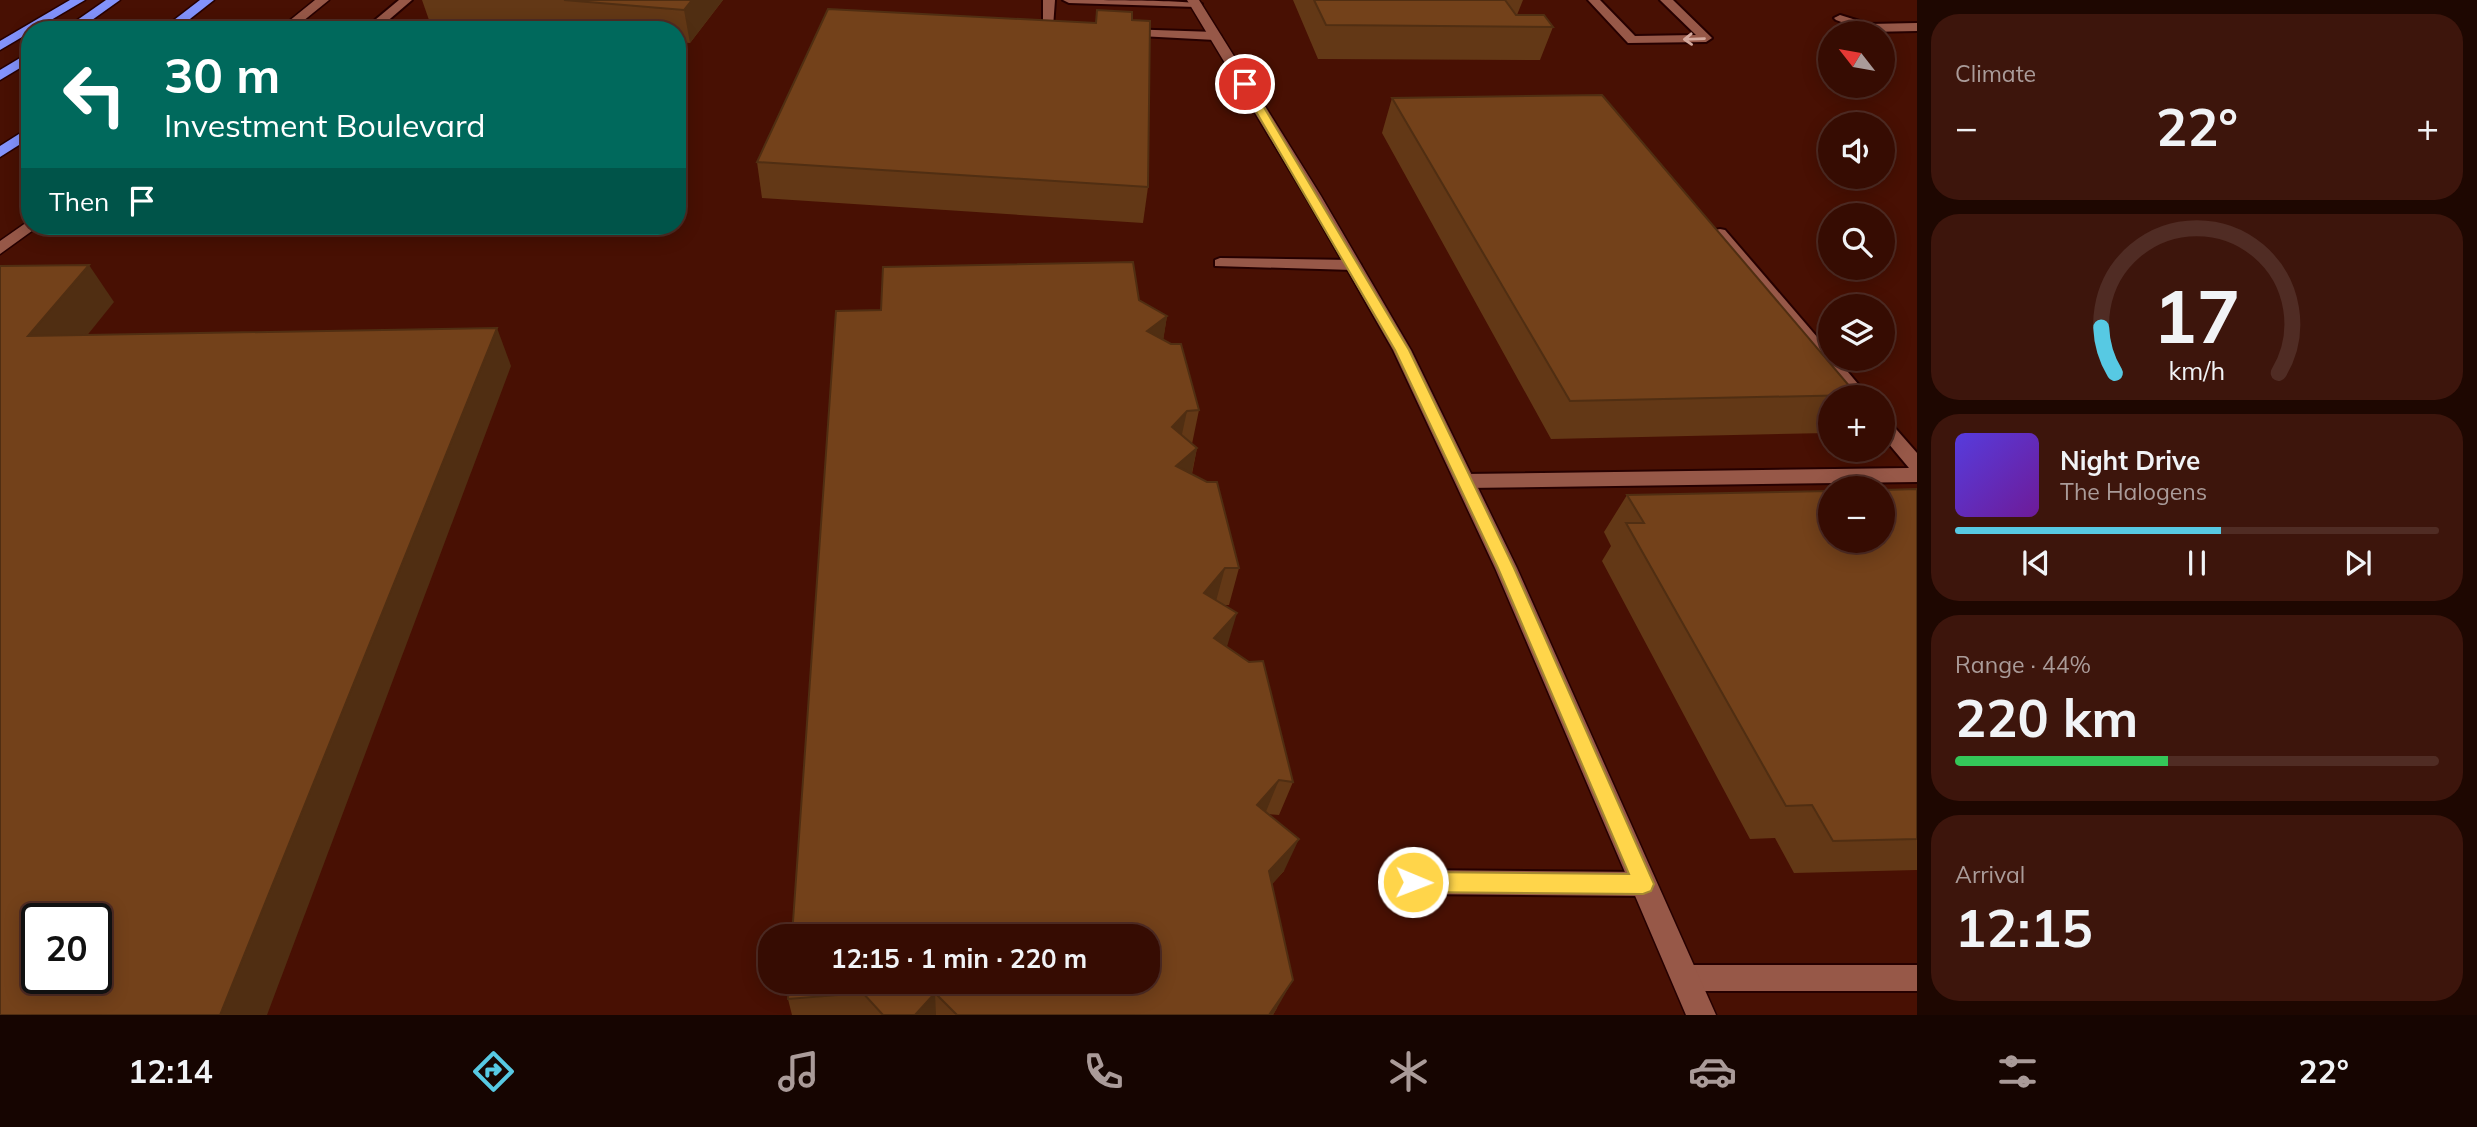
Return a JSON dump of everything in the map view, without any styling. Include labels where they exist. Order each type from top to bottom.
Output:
[{"type":"highway","points":[[43,21],[79,0]]},
{"type":"highway","points":[[82,21],[114,0]]},
{"type":"highway","points":[[179,21],[208,0]]},
{"type":"highway","points":[[0,46],[21,34]]},
{"type":"highway","points":[[0,76],[21,62]]},
{"type":"highway","points":[[0,153],[21,138]]},
{"type":"street","points":[[295,21],[323,0]]},
{"type":"street","points":[[1194,2],[1402,350],[1506,568],[1701,1015]]},
{"type":"street","points":[[0,249],[21,232]]},
{"type":"lane","points":[[380,21],[406,0]]},
{"type":"lane","points":[[1049,0],[1048,30],[1075,31]]},
{"type":"lane","points":[[1069,0],[1194,2]]},
{"type":"lane","points":[[1594,0],[1632,40],[1706,38],[1666,0]]},
{"type":"lane","points":[[1840,18],[1868,28],[1917,27]]},
{"type":"lane","points":[[1117,33],[1215,36]]},
{"type":"lane","points":[[1720,233],[1850,385]]},
{"type":"lane","points":[[1220,263],[1353,265]]},
{"type":"lane","points":[[1895,439],[1917,465]]},
{"type":"lane","points":[[1465,481],[1917,475]]},
{"type":"lane","points":[[1413,882],[1643,884]]},
{"type":"lane","points":[[1685,978],[1917,978]]},
{"type":"building","points":[[564,0],[692,0],[684,10]]},
{"type":"building","points":[[1314,0],[1505,0],[1516,15],[1544,15],[1553,27],[1326,25]]},
{"type":"building","points":[[828,9],[1096,23],[1097,10],[1132,12],[1132,20],[1150,21],[1148,187],[757,162]]},
{"type":"building","points":[[1602,95],[1818,349],[1818,371],[1837,371],[1848,385],[1818,385],[1818,396],[1570,401],[1392,98]]},
{"type":"building","points":[[1133,262],[1139,300],[1167,316],[1147,331],[1171,344],[1181,344],[1199,410],[1187,411],[1172,427],[1197,448],[1176,466],[1207,482],[1217,482],[1239,568],[1225,568],[1204,593],[1237,613],[1214,638],[1249,662],[1263,661],[1293,782],[1279,780],[1257,805],[1299,839],[1269,871],[1293,980],[1269,1015],[957,1015],[936,994],[1160,994],[1160,924],[793,924],[836,311],[881,310],[883,267]]},
{"type":"building","points":[[89,265],[28,336],[497,328],[220,1015],[0,1015],[0,266]]},
{"type":"building","points":[[1917,489],[1917,839],[1833,841],[1812,805],[1786,806],[1626,523],[1644,523],[1627,495],[1818,491],[1818,553],[1895,553],[1895,490]]},
{"type":"building","points":[[788,994],[850,994],[788,999]]},
{"type":"building","points":[[864,994],[934,994],[915,1015],[883,1015]]},
{"type":"route","points":[[1245,84],[1314,196],[1402,350],[1506,568],[1643,884],[1413,882]]}]
